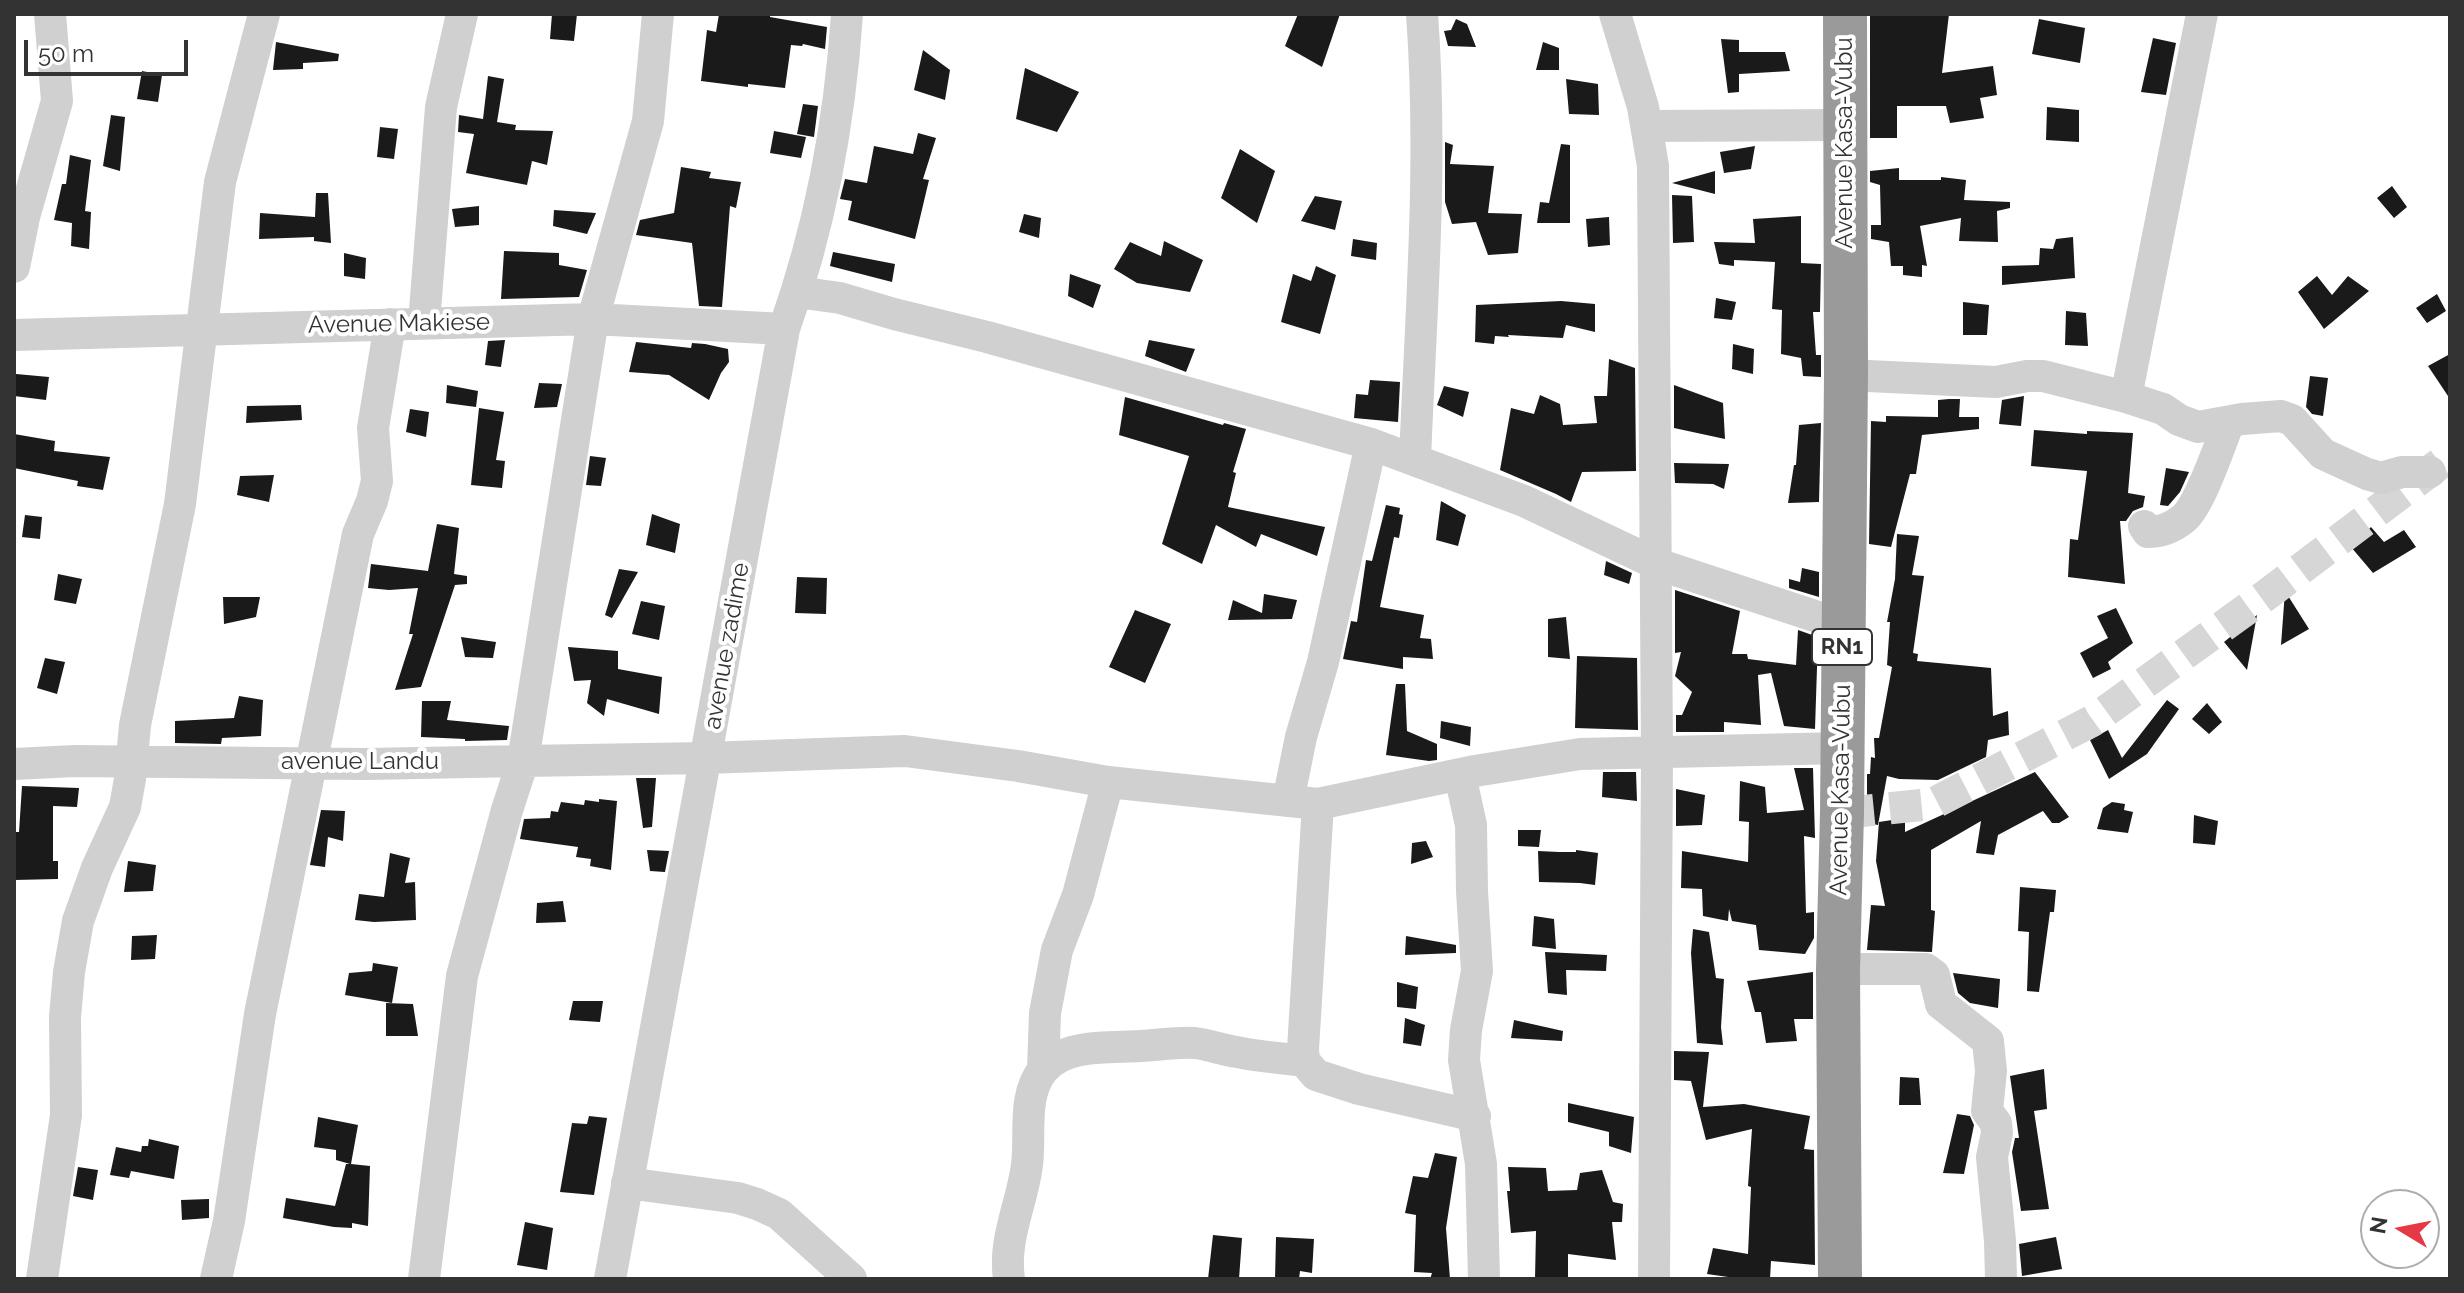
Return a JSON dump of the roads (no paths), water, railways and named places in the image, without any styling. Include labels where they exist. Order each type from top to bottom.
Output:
[{"type":"highway","name":"Avenue Kasa-Vubu","points":[[1840,1279],[1838,969],[1846,375],[1845,14]]},
{"type":"street","points":[[14,267],[24,217],[57,101],[50,14]]},
{"type":"street","points":[[42,1279],[66,1115],[65,1017],[69,972],[78,921],[97,868],[125,807],[135,725],[180,504],[220,182],[264,14]]},
{"type":"street","points":[[424,323],[441,107],[462,14]]},
{"type":"street","points":[[424,1279],[462,976],[523,761],[593,319],[648,121],[658,14]]},
{"type":"street","name":"avenue zadime","points":[[610,1279],[784,329],[819,213],[835,126],[847,14]]},
{"type":"street","points":[[1415,459],[1424,234],[1426,64],[1422,14]]},
{"type":"street","points":[[1615,14],[1648,126],[1653,166],[1657,564],[1654,1279]]},
{"type":"street","points":[[2126,397],[2202,14]]},
{"type":"street","points":[[1648,126],[1844,125]]},
{"type":"street","points":[[797,292],[840,298],[1371,444],[1524,501],[1657,564],[1842,625]]},
{"type":"street","name":"Avenue Makiese","points":[[14,335],[593,319],[784,329]]},
{"type":"street","points":[[216,1279],[229,1221],[260,1014],[358,534],[377,481],[373,428],[390,324]]},
{"type":"street","points":[[1846,375],[1996,382],[2043,376],[2163,409],[2179,420],[2198,427],[2281,416],[2292,420],[2323,454],[2367,474],[2381,478],[2402,472],[2430,472]]},
{"type":"street","points":[[2144,526],[2148,532],[2159,532],[2185,518],[2195,505],[2229,422]]},
{"type":"street","points":[[1371,444],[1323,662],[1301,737],[1304,1061],[1316,1075],[1337,1082],[1475,1116]]},
{"type":"street","name":"avenue Landu","points":[[14,764],[75,761],[523,761],[905,751],[1108,782],[1303,802],[1580,754],[1841,748]]},
{"type":"street","points":[[1460,775],[1471,825],[1477,971],[1464,1060],[1481,1164],[1484,1279]]},
{"type":"street","points":[[1009,1279],[1007,1259],[1027,1160],[1030,1100],[1043,1070],[1045,1013],[1050,980],[1062,931],[1078,895],[1108,782]]},
{"type":"street","points":[[1838,969],[1931,971],[1941,1004],[1988,1041],[1991,1071],[1987,1111],[1996,1123],[1997,1133],[1992,1157],[2001,1279]]},
{"type":"street","points":[[1043,1070],[1070,1053],[1110,1046],[1182,1042],[1304,1061]]},
{"type":"street","points":[[627,1183],[738,1198],[757,1204],[779,1214],[851,1279]]},
{"type":"tunnel","points":[[1842,813],[1932,804],[2092,721],[2269,593],[2450,456]]}]
